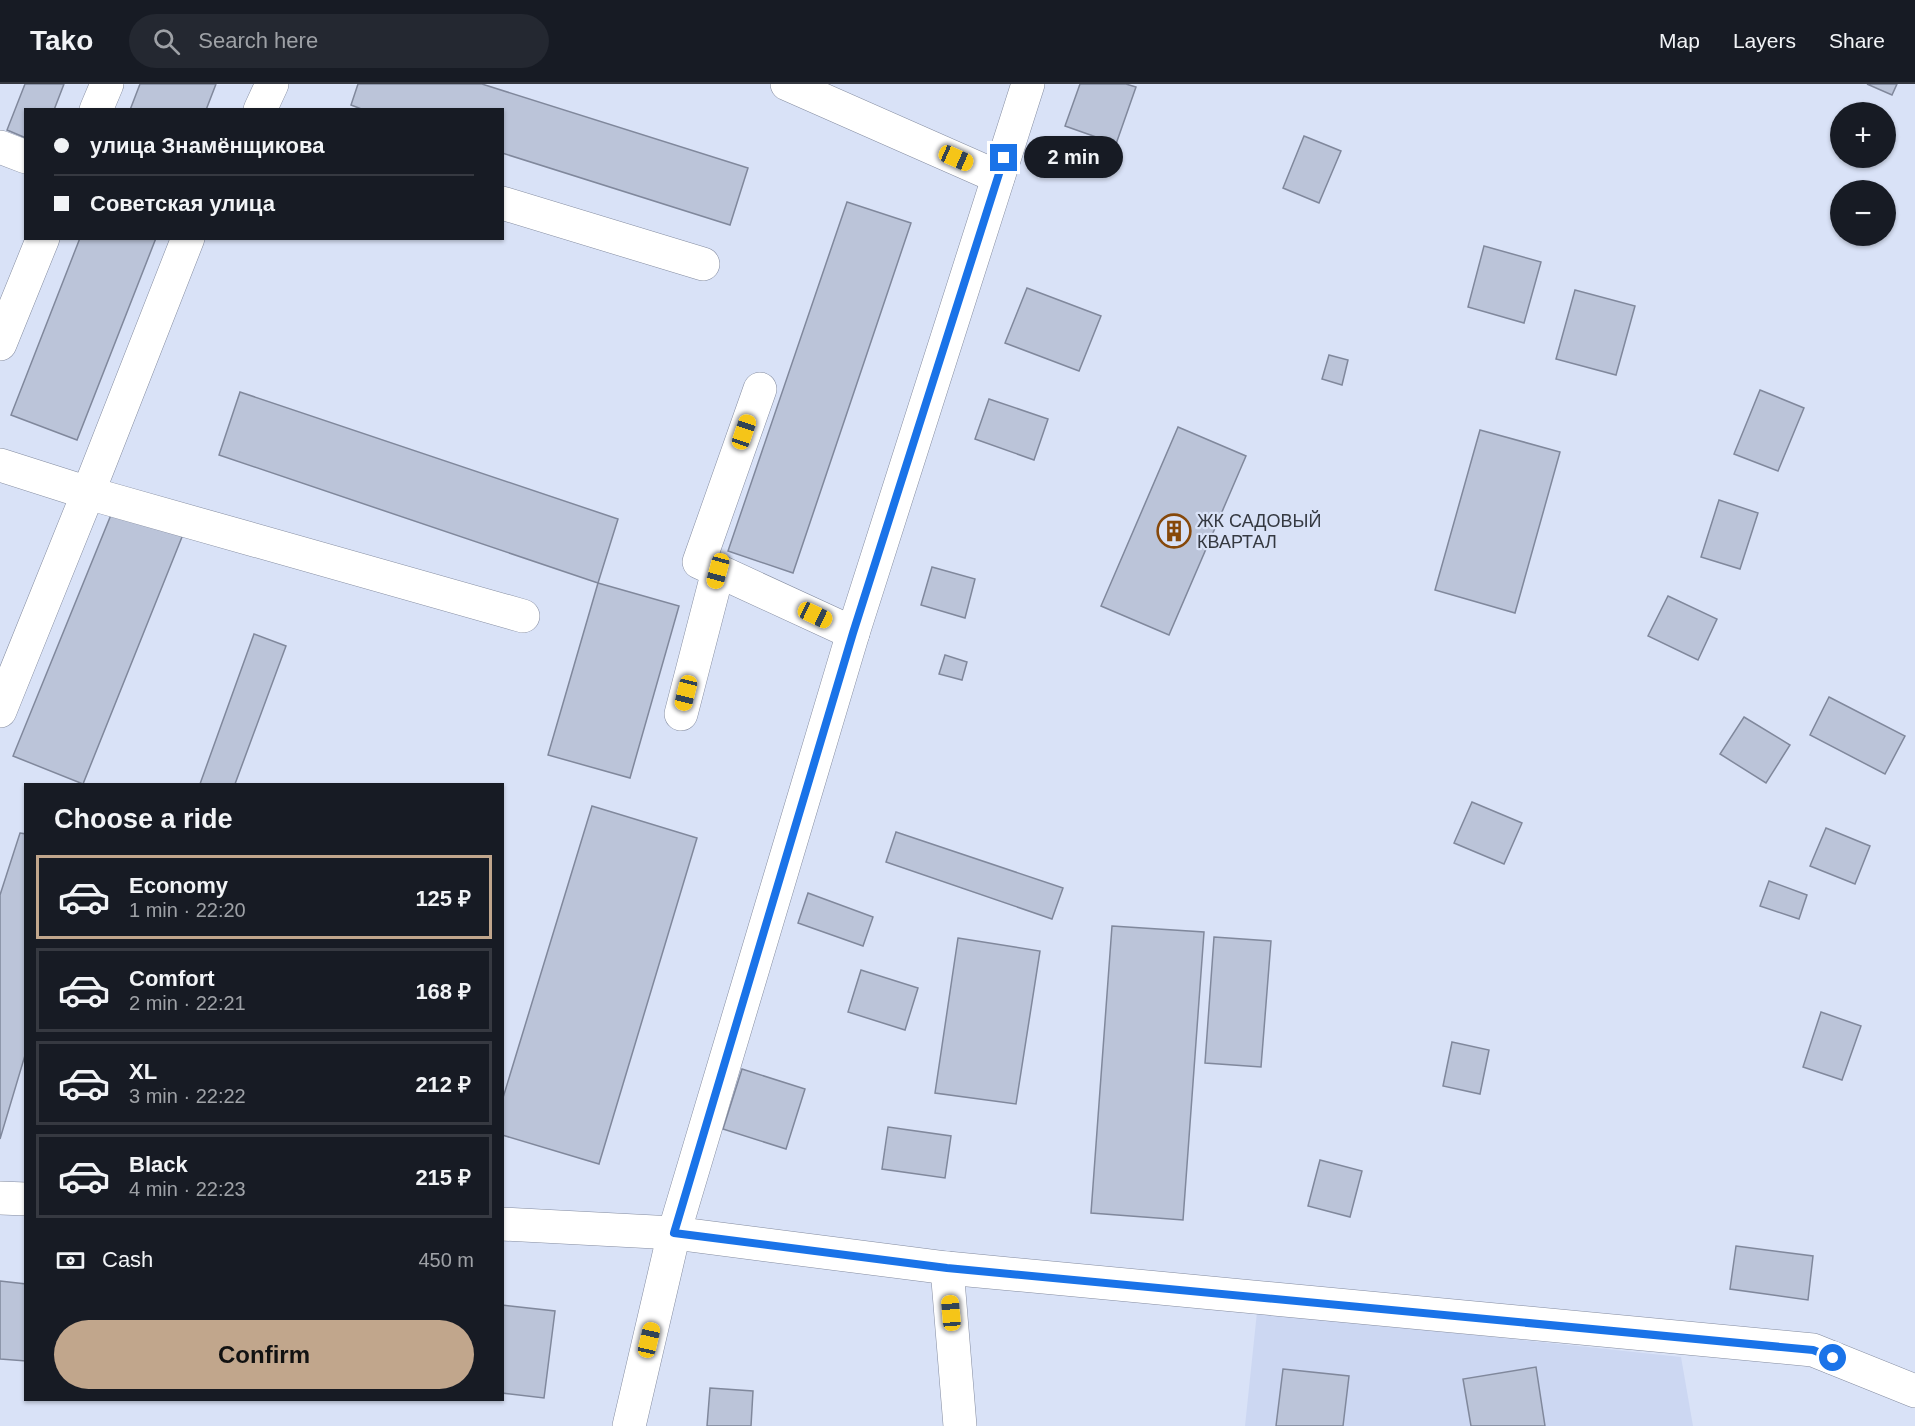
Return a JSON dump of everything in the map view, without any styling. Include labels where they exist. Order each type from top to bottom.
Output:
[{"type":"street","points":[[97,108],[107,84]]},
{"type":"street","points":[[261,108],[272,84]]},
{"type":"street","points":[[788,84],[998,177]]},
{"type":"street","points":[[629,1426],[674,1233],[853,633],[1028,84]]},
{"type":"street","points":[[0,147],[24,156]]},
{"type":"street","points":[[504,204],[703,264]]},
{"type":"street","points":[[0,343],[42,240]]},
{"type":"street","points":[[0,711],[187,240]]},
{"type":"street","points":[[760,389],[699,562],[853,633]]},
{"type":"street","points":[[0,465],[88,493],[523,616]]},
{"type":"street","points":[[681,714],[718,571]]},
{"type":"street","points":[[0,1198],[24,1199]]},
{"type":"street","points":[[504,1224],[674,1233],[947,1268],[1813,1350],[1915,1391]]},
{"type":"street","points":[[947,1268],[960,1426]]},
{"type":"shaded area","points":[[1257,1312],[1681,1357],[1693,1426],[1245,1426]]},
{"type":"building","points":[[25,84],[64,84],[55,108],[24,108],[24,137],[7,130]]},
{"type":"building","points":[[140,84],[216,84],[207,108],[131,108]]},
{"type":"building","points":[[358,84],[482,84],[748,168],[730,225],[504,154],[504,108],[359,108],[351,105]]},
{"type":"building","points":[[1080,84],[1126,84],[1136,87],[1116,144],[1065,126]]},
{"type":"building","points":[[1867,84],[1897,84],[1892,95]]},
{"type":"building","points":[[1304,136],[1341,151],[1319,203],[1283,188]]},
{"type":"building","points":[[847,202],[911,223],[793,573],[728,551]]},
{"type":"building","points":[[79,240],[155,240],[77,440],[11,415]]},
{"type":"building","points":[[1484,246],[1541,262],[1524,323],[1468,307]]},
{"type":"building","points":[[1027,288],[1101,316],[1079,371],[1005,343]]},
{"type":"building","points":[[1575,290],[1635,306],[1616,375],[1556,359]]},
{"type":"building","points":[[1329,355],[1348,360],[1342,385],[1322,379]]},
{"type":"building","points":[[1760,390],[1804,408],[1778,471],[1734,454]]},
{"type":"building","points":[[240,392],[618,519],[598,583],[219,455]]},
{"type":"building","points":[[989,399],[1048,419],[1034,460],[975,439]]},
{"type":"building","name":"ЖК САДОВЫЙ КВАРТАЛ","points":[[1178,427],[1246,456],[1169,635],[1101,606]]},
{"type":"building","points":[[1480,430],[1560,452],[1515,613],[1435,590]]},
{"type":"building","points":[[1719,500],[1758,513],[1740,569],[1701,557]]},
{"type":"building","points":[[115,505],[184,532],[83,783],[13,756]]},
{"type":"building","points":[[932,567],[975,579],[965,618],[921,605]]},
{"type":"building","points":[[598,583],[679,606],[630,778],[548,755]]},
{"type":"building","points":[[1668,596],[1717,619],[1698,660],[1648,636]]},
{"type":"building","points":[[254,634],[286,646],[235,783],[200,783]]},
{"type":"building","points":[[945,655],[967,662],[962,680],[939,674]]},
{"type":"building","points":[[1829,697],[1905,736],[1885,774],[1810,735]]},
{"type":"building","points":[[1744,717],[1790,745],[1766,783],[1720,754]]},
{"type":"building","points":[[1472,802],[1522,823],[1504,864],[1454,843]]},
{"type":"building","points":[[592,806],[697,838],[599,1164],[504,1136],[504,1094]]},
{"type":"building","points":[[1826,828],[1870,846],[1855,884],[1810,866]]},
{"type":"building","points":[[896,832],[1063,888],[1052,919],[886,862]]},
{"type":"building","points":[[20,833],[24,834],[24,1059],[0,1139],[0,895]]},
{"type":"building","points":[[1769,881],[1807,895],[1799,919],[1760,906]]},
{"type":"building","points":[[808,893],[873,917],[863,946],[798,923]]},
{"type":"building","points":[[1112,926],[1204,932],[1183,1220],[1091,1213]]},
{"type":"building","points":[[1214,937],[1271,941],[1261,1067],[1205,1063]]},
{"type":"building","points":[[958,938],[1040,951],[1016,1104],[935,1093]]},
{"type":"building","points":[[861,970],[918,988],[905,1030],[848,1012]]},
{"type":"building","points":[[1821,1012],[1861,1026],[1842,1080],[1803,1067]]},
{"type":"building","points":[[1452,1042],[1489,1050],[1480,1094],[1443,1086]]},
{"type":"building","points":[[742,1069],[805,1089],[786,1149],[723,1129]]},
{"type":"building","points":[[888,1127],[951,1136],[945,1178],[882,1169]]},
{"type":"building","points":[[1320,1160],[1362,1171],[1350,1217],[1308,1206]]},
{"type":"building","points":[[1736,1246],[1813,1256],[1808,1300],[1730,1289]]},
{"type":"building","points":[[0,1281],[24,1284],[24,1361],[0,1359]]},
{"type":"building","points":[[504,1305],[555,1311],[544,1398],[504,1393]]},
{"type":"building","points":[[1536,1367],[1545,1426],[1471,1426],[1463,1379]]},
{"type":"building","points":[[1283,1369],[1349,1376],[1343,1426],[1276,1426]]},
{"type":"building","points":[[710,1388],[753,1391],[751,1426],[707,1426]]},
{"type":"place","name":"ЖК САДОВЫЙ КВАРТАЛ","points":[[1174,531]]},
{"type":"route","points":[[1004,158],[853,633],[674,1233],[947,1268],[1813,1350],[1833,1358]]}]
